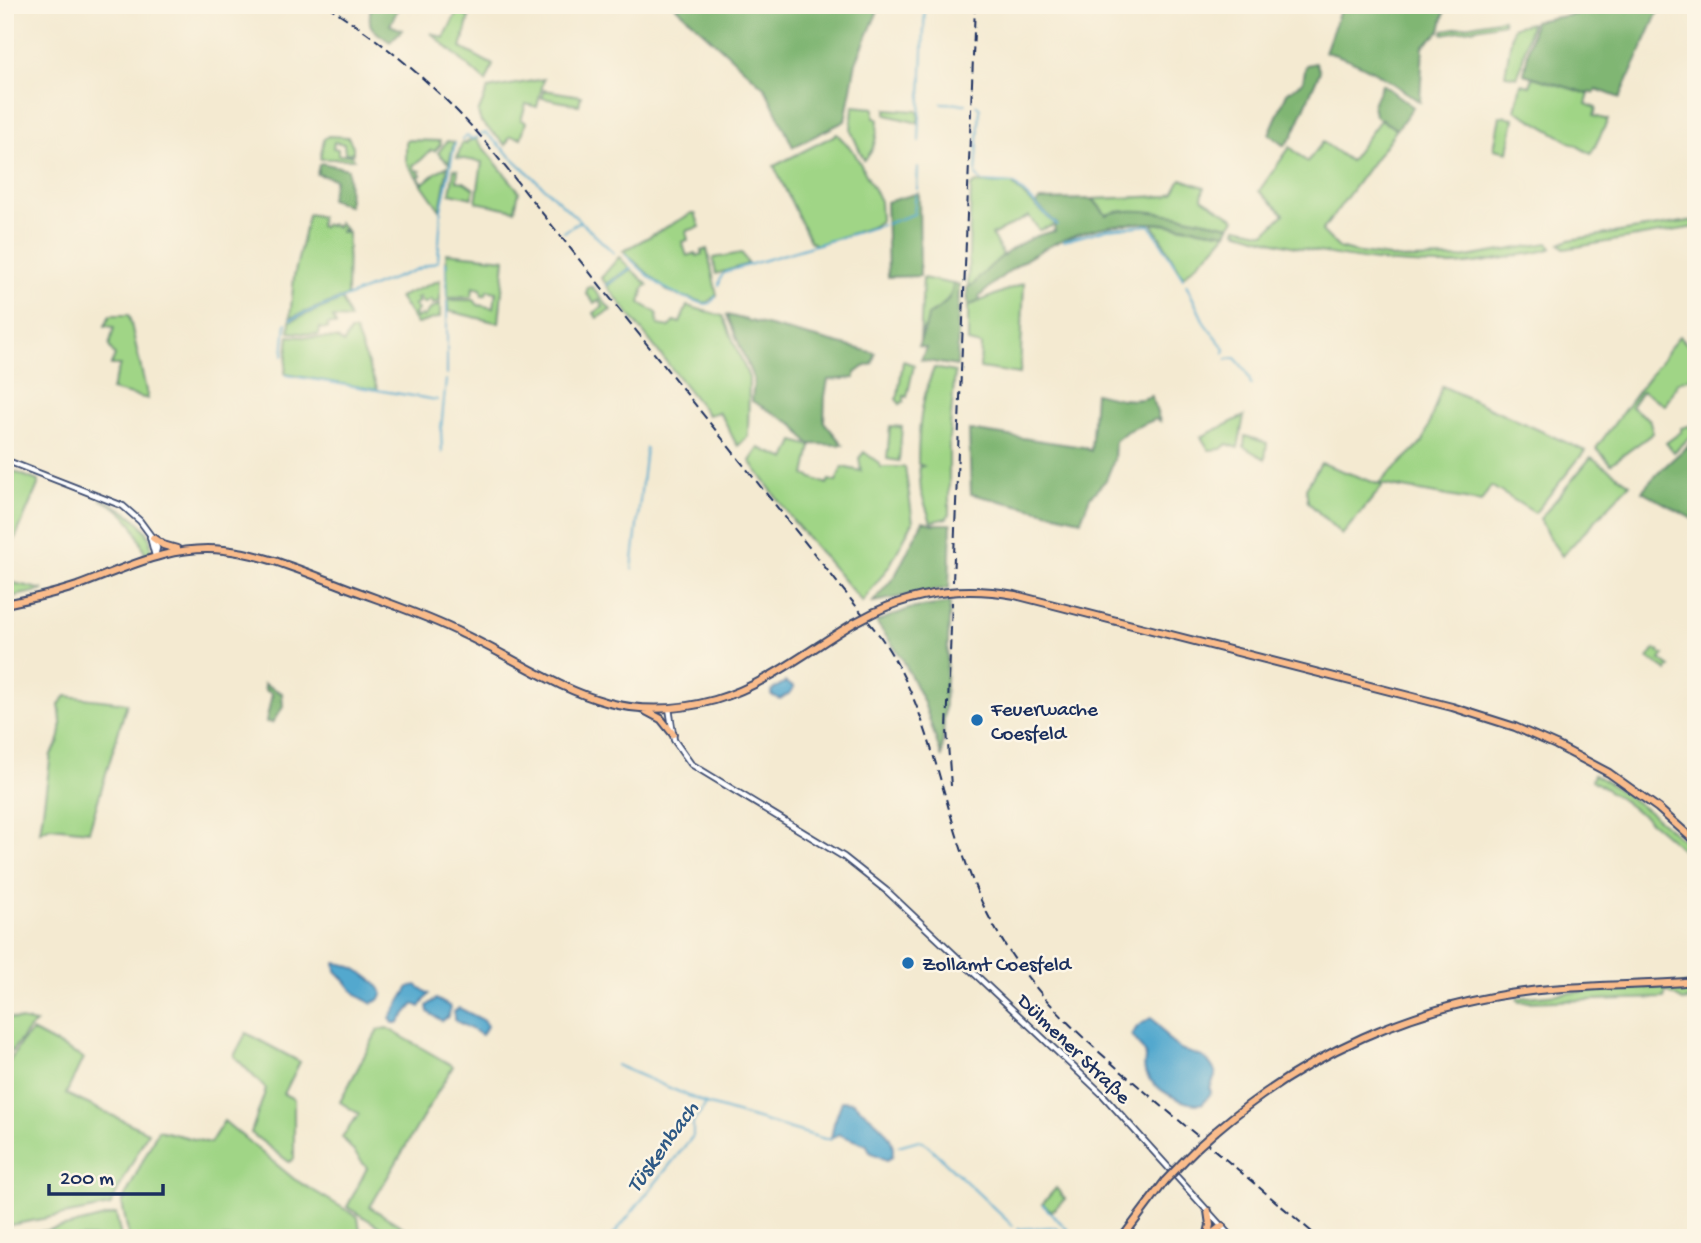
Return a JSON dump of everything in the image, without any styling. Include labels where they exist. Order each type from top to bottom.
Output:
[{"type":"main road","points":[[151,536],[163,545],[183,550]]},
{"type":"main road","points":[[5,604],[64,590],[155,556],[199,548],[224,550],[273,561],[451,628],[579,695],[615,706],[641,709],[696,704],[737,692],[782,668],[854,623],[875,612],[912,599],[967,591],[1006,593],[1090,612],[1452,708],[1523,730],[1609,773],[1658,808],[1696,842]]},
{"type":"main road","points":[[641,709],[661,719],[673,734]]},
{"type":"main road","points":[[1122,1238],[1165,1181],[1216,1131],[1267,1090],[1343,1045],[1424,1013],[1490,997],[1555,989],[1696,981]]},
{"type":"main road","points":[[1207,1238],[1209,1211]]},
{"type":"main road","points":[[1207,1238],[1222,1226]]},
{"type":"street","points":[[5,460],[113,501],[132,513],[151,536],[155,556]]},
{"type":"street","name":"Dülmener Straße","points":[[669,708],[673,734],[681,752],[697,769],[863,870],[1102,1094],[1232,1238]]},
{"type":"green space","points":[[371,5],[400,5],[390,25],[402,30],[390,42],[372,28]]},
{"type":"green space","points":[[674,5],[879,5],[856,62],[845,121],[793,147],[765,88]]},
{"type":"green space","points":[[1342,5],[1446,5],[1440,31],[1423,46],[1420,102],[1363,66],[1325,52]]},
{"type":"green space","points":[[1634,5],[1661,5],[1620,98],[1596,89],[1589,94],[1524,74],[1534,21]]},
{"type":"green space","points":[[457,12],[469,17],[461,48],[493,65],[486,82],[431,33],[444,38]]},
{"type":"green space","points":[[1503,19],[1504,23],[1443,34],[1444,30]]},
{"type":"green space","points":[[1531,23],[1517,77],[1505,75],[1513,27]]},
{"type":"green space","points":[[1316,63],[1320,71],[1292,137],[1284,146],[1269,134],[1287,93],[1303,81],[1306,65]]},
{"type":"green space","points":[[1533,77],[1589,94],[1586,104],[1596,108],[1594,116],[1608,120],[1591,154],[1515,110],[1521,84],[1530,86]]},
{"type":"green space","points":[[544,79],[537,107],[526,104],[521,120],[526,122],[521,138],[510,136],[506,145],[481,122],[478,113],[488,89]]},
{"type":"green space","points":[[1382,84],[1413,107],[1397,129],[1375,116],[1373,104]]},
{"type":"green space","points":[[544,90],[581,96],[579,105],[542,98]]},
{"type":"green space","points":[[853,106],[874,108],[874,118],[878,119],[873,147],[864,160],[851,131]]},
{"type":"green space","points":[[886,109],[917,111],[918,123],[886,115]]},
{"type":"green space","points":[[1500,116],[1514,118],[1508,152],[1494,149]]},
{"type":"green space","points":[[1380,120],[1397,129],[1322,231],[1339,248],[1404,259],[1461,258],[1548,243],[1552,248],[1479,262],[1422,265],[1340,256],[1236,231],[1237,227],[1265,233],[1284,214],[1259,191],[1290,147],[1307,162],[1323,142],[1350,161]]},
{"type":"green space","points":[[837,134],[854,152],[880,201],[881,220],[872,227],[816,245],[810,241],[774,166]]},
{"type":"green space","points":[[328,136],[348,137],[353,153],[345,153],[344,144],[334,142],[333,148],[338,149],[338,155],[352,155],[354,159],[320,159],[324,139]]},
{"type":"green space","points":[[476,139],[519,191],[515,210],[476,202],[482,162],[457,158],[462,143]]},
{"type":"green space","points":[[406,140],[440,141],[441,144],[435,151],[431,150],[413,165],[415,170],[420,171],[418,172],[421,175],[418,177],[423,183],[448,166],[440,210],[406,162]]},
{"type":"green space","points":[[447,141],[454,142],[449,163],[438,153]]},
{"type":"green space","points":[[322,163],[348,169],[349,206],[330,199],[335,179],[317,174]]},
{"type":"green space","points":[[454,169],[458,170],[457,181],[474,189],[472,198],[450,193]]},
{"type":"green space","points":[[1181,179],[1204,187],[1202,198],[1235,219],[1230,226],[1177,215],[1145,212],[1106,215],[1093,199],[1167,196],[1174,192]]},
{"type":"green space","points":[[976,183],[1012,184],[1056,225],[1039,230],[1029,216],[992,235],[1003,255],[968,287],[971,187]]},
{"type":"green space","points":[[919,193],[920,276],[888,277],[886,202]]},
{"type":"green space","points":[[1093,199],[1106,215],[1118,212],[1150,212],[1230,226],[1227,233],[1151,223],[1103,227],[1080,233],[1016,266],[979,297],[980,301],[968,306],[967,287],[973,285],[999,259],[1031,238],[1055,231],[1054,226],[1057,224],[1036,204],[1040,200]]},
{"type":"green space","points":[[695,213],[700,227],[686,231],[688,240],[682,242],[687,256],[695,253],[697,256],[707,249],[717,295],[706,303],[667,291],[623,251]]},
{"type":"green space","points":[[310,214],[321,217],[320,226],[331,224],[337,227],[339,223],[346,230],[340,232],[348,232],[347,296],[290,318],[294,277]]},
{"type":"green space","points":[[1696,220],[1696,227],[1565,249],[1560,244],[1569,240]]},
{"type":"green space","points":[[1152,223],[1227,233],[1183,277]]},
{"type":"green space","points":[[446,253],[505,259],[499,323],[448,311],[448,301],[451,300],[474,300],[478,305],[494,308],[496,292],[487,290],[486,295],[482,296],[481,289],[473,287],[472,297],[448,298]]},
{"type":"green space","points":[[742,253],[748,264],[716,274],[713,258]]},
{"type":"green space","points":[[619,257],[630,268],[606,284],[601,278]]},
{"type":"green space","points":[[631,269],[648,285],[644,287],[640,303],[657,313],[658,325],[670,327],[674,321],[680,323],[687,306],[723,316],[749,378],[748,436],[738,446],[721,415],[718,412],[708,415],[607,286]]},
{"type":"green space","points":[[923,278],[953,284],[953,292],[922,331],[920,342]]},
{"type":"green space","points":[[440,280],[440,301],[433,304],[431,300],[424,304],[419,297],[419,302],[414,305],[418,310],[414,314],[417,318],[421,315],[423,317],[440,304],[440,317],[417,324],[399,297]]},
{"type":"green space","points":[[1024,283],[1020,374],[980,368],[981,345],[968,342],[968,306]]},
{"type":"green space","points":[[953,284],[959,285],[957,366],[921,360],[926,348],[918,346],[928,315],[945,302],[951,294]]},
{"type":"green space","points":[[588,287],[592,287],[611,310],[597,318],[594,313],[603,307],[599,300],[594,303],[586,293]]},
{"type":"green space","points":[[342,300],[350,319],[333,318],[336,325],[328,324],[327,329],[320,328],[319,335],[289,332],[290,321]]},
{"type":"green space","points":[[110,315],[129,315],[148,399],[111,390],[120,365],[111,365],[115,356],[109,346],[114,327],[105,326]]},
{"type":"green space","points":[[727,315],[875,353],[873,364],[855,373],[855,378],[828,380],[824,422],[843,445],[811,446],[793,424],[752,401],[754,380]]},
{"type":"green space","points":[[350,331],[355,331],[378,390],[285,374],[289,336],[337,339],[344,343]]},
{"type":"green space","points":[[1679,336],[1696,353],[1696,376],[1678,382],[1665,405],[1642,391],[1631,407],[1649,419],[1653,433],[1611,464],[1597,447]]},
{"type":"green space","points":[[903,361],[914,365],[907,397],[904,396],[904,401],[900,404],[896,399]]},
{"type":"green space","points":[[934,368],[955,372],[949,439],[949,514],[947,518],[931,522],[921,492],[919,467],[923,466],[918,464],[918,451],[923,403]]},
{"type":"green space","points":[[1442,386],[1585,451],[1535,513],[1491,486],[1481,502],[1380,484],[1382,487],[1342,535],[1308,502],[1306,488],[1321,463],[1378,484],[1423,442]]},
{"type":"green space","points":[[1095,393],[1130,400],[1151,396],[1160,421],[1156,419],[1127,431],[1115,441],[1114,460],[1106,480],[1090,497],[1081,520],[971,494],[969,430],[1083,447],[1091,451]]},
{"type":"green space","points":[[1244,416],[1238,448],[1227,444],[1221,449],[1209,450],[1201,437]]},
{"type":"green space","points":[[1696,424],[1696,432],[1674,452],[1666,443],[1681,432],[1681,428]]},
{"type":"green space","points":[[890,426],[902,427],[899,461],[887,459]]},
{"type":"green space","points":[[1245,436],[1267,443],[1265,459],[1244,447]]},
{"type":"green space","points":[[1696,439],[1687,447],[1696,455],[1696,521],[1642,491],[1661,470]]},
{"type":"green space","points":[[794,441],[811,446],[805,475],[827,484],[829,480],[836,482],[842,467],[861,471],[859,458],[864,452],[879,463],[880,467],[905,467],[913,522],[890,565],[862,602],[794,522],[750,461],[759,448],[786,459]]},
{"type":"green space","points":[[1591,457],[1630,484],[1562,556],[1540,519]]},
{"type":"green space","points":[[5,468],[38,481],[38,485],[5,562]]},
{"type":"green space","points":[[111,504],[126,512],[143,526],[151,544],[150,553],[145,554],[134,528],[124,514]]},
{"type":"green space","points":[[923,521],[951,524],[949,588],[873,602],[895,576]]},
{"type":"green space","points":[[5,581],[44,590],[5,598]]},
{"type":"green space","points":[[950,603],[942,758],[924,703],[902,658],[876,622],[909,609]]},
{"type":"green space","points":[[1655,649],[1664,655],[1660,660],[1670,667],[1667,671],[1648,658]]},
{"type":"green space","points":[[264,684],[282,693],[283,707],[272,723],[266,722],[272,694],[265,690]]},
{"type":"green space","points":[[66,696],[127,703],[89,831],[50,827],[40,832],[51,754],[61,730],[59,704]]},
{"type":"green space","points":[[1594,774],[1673,831],[1696,854],[1696,863],[1646,818],[1592,780]]},
{"type":"green space","points":[[1696,984],[1696,999],[1683,1001],[1666,991],[1664,998],[1519,1002],[1517,998],[1578,992]]},
{"type":"green space","points":[[5,1017],[36,1023],[5,1060]]},
{"type":"green space","points":[[387,1028],[453,1066],[370,1207],[409,1231],[397,1237],[347,1207],[367,1168],[342,1137],[359,1114],[340,1102],[378,1030]]},
{"type":"green space","points":[[32,1031],[83,1058],[66,1094],[148,1132],[110,1206],[5,1226],[5,1069],[22,1041]]},
{"type":"green space","points":[[246,1033],[300,1062],[284,1094],[294,1099],[294,1159],[289,1162],[251,1133],[266,1089],[234,1056]]},
{"type":"green space","points":[[224,1121],[294,1179],[358,1217],[361,1238],[129,1238],[122,1203],[158,1130],[210,1143]]},
{"type":"green space","points":[[1056,1188],[1065,1199],[1052,1211],[1042,1204]]},
{"type":"green space","points":[[116,1214],[121,1238],[26,1237],[27,1234]]},
{"type":"water","points":[[785,682],[794,687],[790,693],[780,699],[771,695],[772,690]]},
{"type":"water","points":[[335,963],[356,969],[369,978],[383,994],[379,1000],[372,1003],[355,993],[336,971]]},
{"type":"water","points":[[416,985],[429,994],[420,1007],[414,1004],[398,1023],[393,1023],[390,1018],[409,987]]},
{"type":"water","points":[[436,999],[451,1007],[448,1017],[442,1021],[428,1012],[427,1006]]},
{"type":"water","points":[[459,1008],[483,1020],[487,1026],[482,1035],[454,1020],[454,1012]]},
{"type":"water","points":[[1151,1018],[1172,1043],[1207,1060],[1216,1074],[1210,1088],[1211,1093],[1203,1103],[1188,1103],[1172,1096],[1156,1086],[1146,1074],[1145,1053],[1132,1035],[1137,1027]]},
{"type":"water","points":[[842,1101],[853,1102],[880,1126],[891,1140],[892,1157],[887,1160],[870,1152],[867,1145],[838,1134],[831,1139]]},
{"type":"waterway","points":[[919,141],[925,5]]},
{"type":"waterway","points":[[942,103],[966,104]]},
{"type":"waterway","points":[[976,105],[980,109],[976,175],[982,182],[1014,184],[1057,225]]},
{"type":"waterway","points":[[481,134],[486,133],[614,253]]},
{"type":"waterway","points":[[462,140],[466,136],[473,139],[478,137]]},
{"type":"waterway","points":[[291,319],[438,261],[441,210],[455,143]]},
{"type":"waterway","points":[[917,189],[918,167]]},
{"type":"waterway","points":[[886,224],[914,214],[916,193]]},
{"type":"waterway","points":[[564,232],[580,221]]},
{"type":"waterway","points":[[719,285],[725,272],[882,225]]},
{"type":"waterway","points":[[1064,241],[1107,229],[1150,225],[1183,278]]},
{"type":"waterway","points":[[625,254],[653,279],[680,296],[706,304],[711,303],[716,296]]},
{"type":"waterway","points":[[446,262],[447,297]]},
{"type":"waterway","points":[[607,285],[631,268]]},
{"type":"waterway","points":[[1186,284],[1205,324],[1225,349],[1224,353]]},
{"type":"waterway","points":[[447,301],[447,374]]},
{"type":"waterway","points":[[283,356],[286,323]]},
{"type":"waterway","points":[[1227,359],[1235,358],[1238,361],[1251,385]]},
{"type":"waterway","points":[[286,375],[437,400]]},
{"type":"waterway","points":[[442,453],[441,429],[446,380]]},
{"type":"waterway","points":[[632,569],[646,448]]},
{"type":"waterway","points":[[616,1065],[705,1103]]},
{"type":"waterway","name":"Tüskenbach","points":[[611,1238],[693,1136],[693,1123],[706,1104],[831,1139]]},
{"type":"waterway","points":[[898,1146],[923,1141],[1013,1226]]},
{"type":"waterway","points":[[1043,1205],[1076,1238]]},
{"type":"waterway","points":[[1018,1229],[1052,1227]]},
{"type":"waterway","points":[[1055,1227],[1068,1238]]},
{"type":"railway","points":[[326,5],[409,66],[483,139],[880,636],[915,702],[959,844],[987,913],[1004,943],[1043,996],[1088,1042],[1319,1238]]},
{"type":"railway","points":[[953,582],[975,5]]},
{"type":"railway","points":[[951,786],[947,730],[952,602]]},
{"type":"place","name":"Feuerwache Coesfeld","points":[[977,720]]},
{"type":"place","name":"Zollamt Coesfeld","points":[[908,963]]}]
